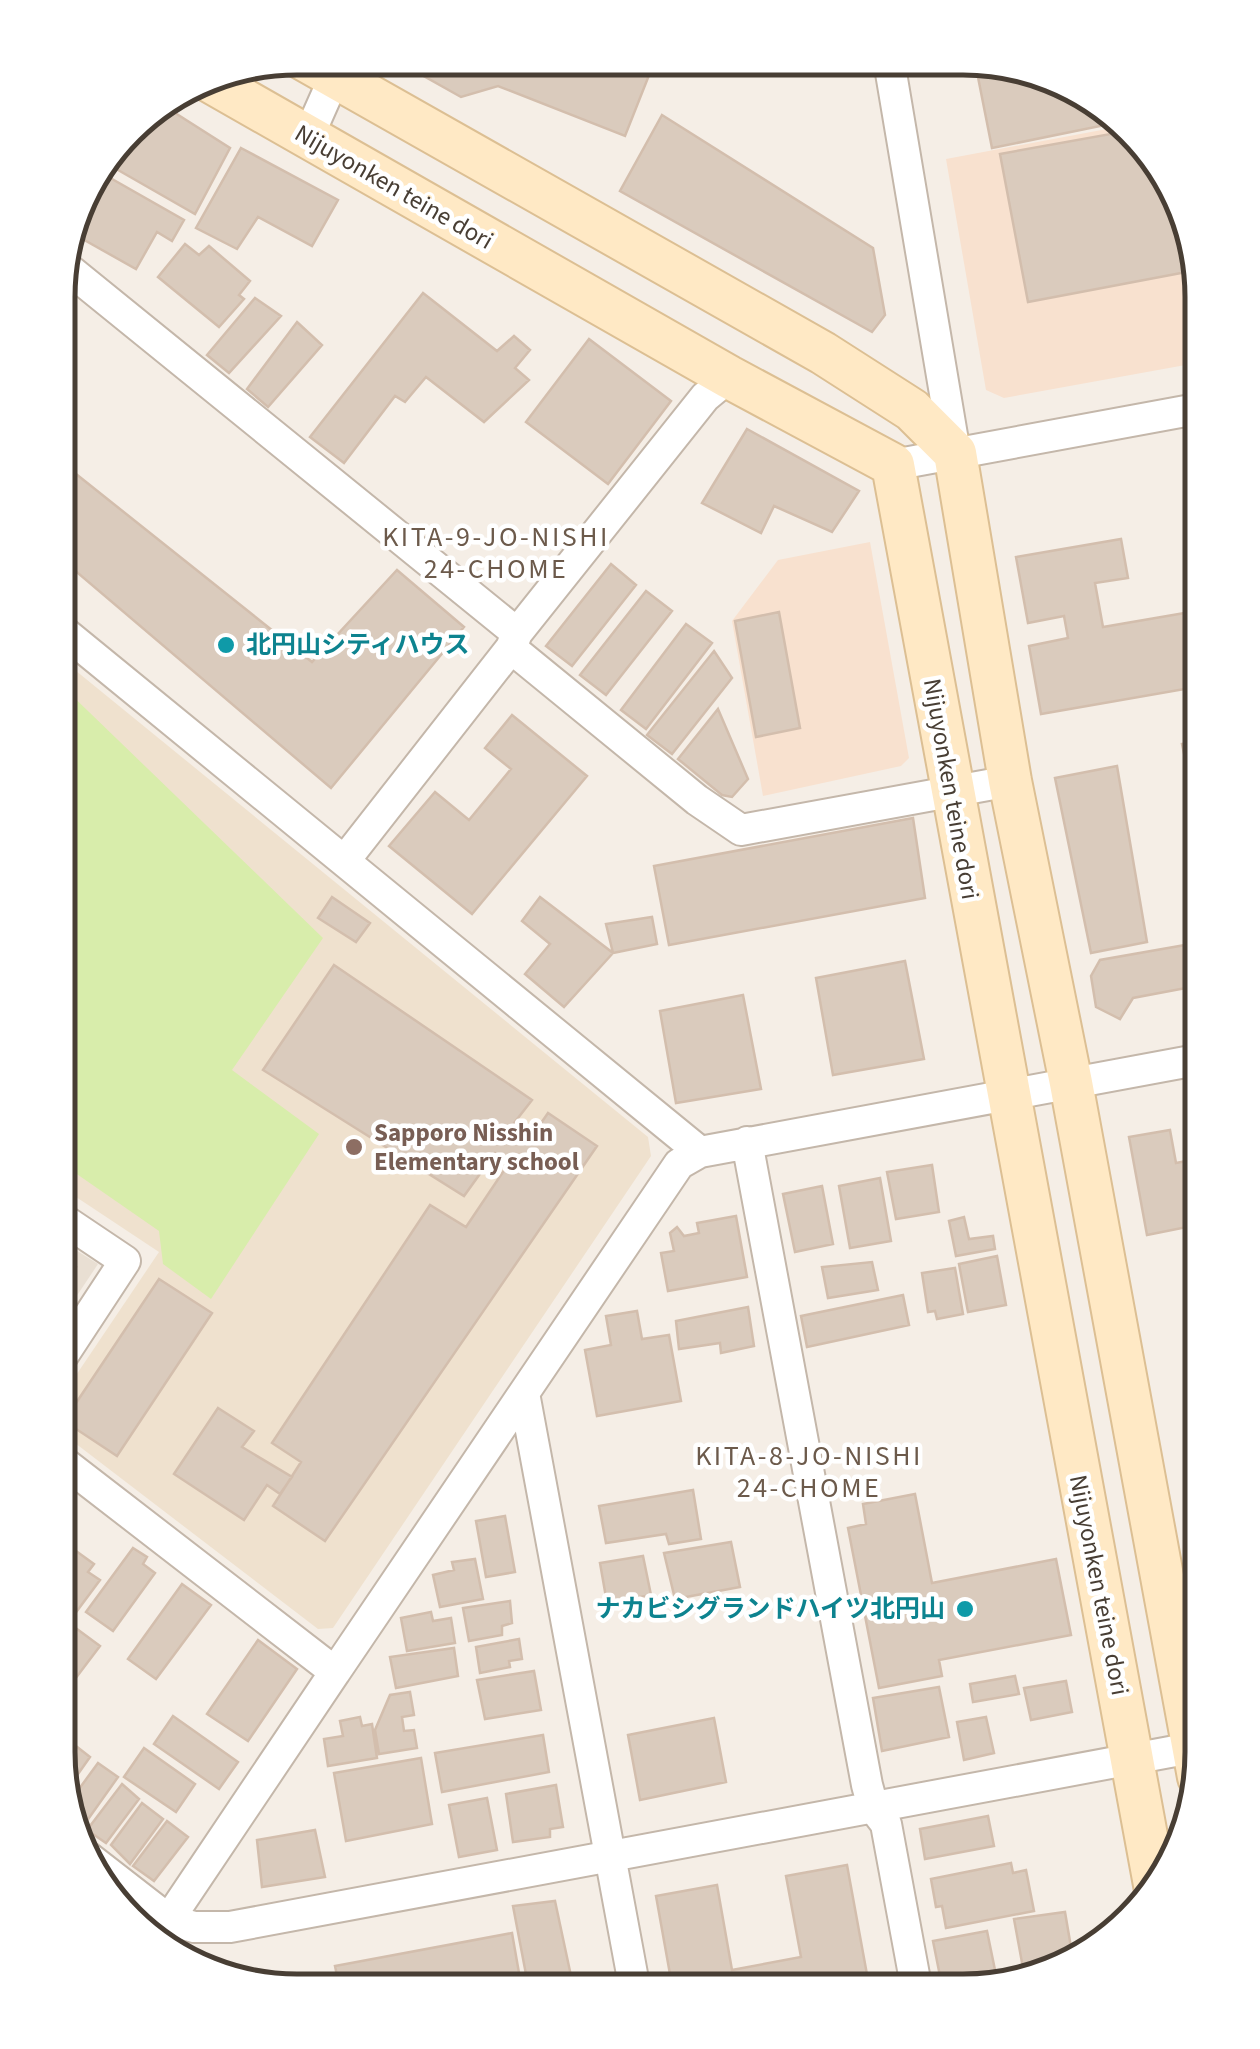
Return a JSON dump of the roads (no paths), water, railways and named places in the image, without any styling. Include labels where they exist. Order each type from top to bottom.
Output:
[{"type":"street","points":[[308,138],[324,75]]},
{"type":"street","points":[[346,75],[823,353],[912,410],[955,453]]},
{"type":"street","points":[[891,75],[1010,780],[1185,1688]]},
{"type":"street","name":"Nijuyonken teine dori","points":[[223,89],[729,378],[893,465],[1152,1868]]},
{"type":"street","points":[[76,276],[698,800],[741,830],[1010,780]]},
{"type":"street","points":[[345,860],[705,396],[729,378]]},
{"type":"street","points":[[893,465],[1185,411]]},
{"type":"street","points":[[75,641],[700,1152]]},
{"type":"street","points":[[163,1928],[679,1164],[700,1152],[747,1142],[1185,1062]]},
{"type":"street","points":[[747,1142],[867,1786],[874,1807],[886,1824],[914,1974]]},
{"type":"street","points":[[75,1227],[126,1261],[75,1338]]},
{"type":"street","points":[[524,1393],[632,1974]]},
{"type":"street","points":[[75,1471],[335,1672]]},
{"type":"street","points":[[165,1930],[230,1926],[1132,1758],[1185,1757]]},
{"type":"place","name":"北円山シティハウス","points":[[226,645]]},
{"type":"place","name":"Sapporo Nisshin Elementary school","points":[[354,1147]]},
{"type":"place","name":"ナカビシグランドハイツ北円山","points":[[965,1609]]},
{"type":"district","name":"KITA-9-JO-NISHI 24-CHOME","points":[[496,553]]},
{"type":"district","name":"KITA-8-JO-NISHI 24-CHOME","points":[[809,1472]]}]
